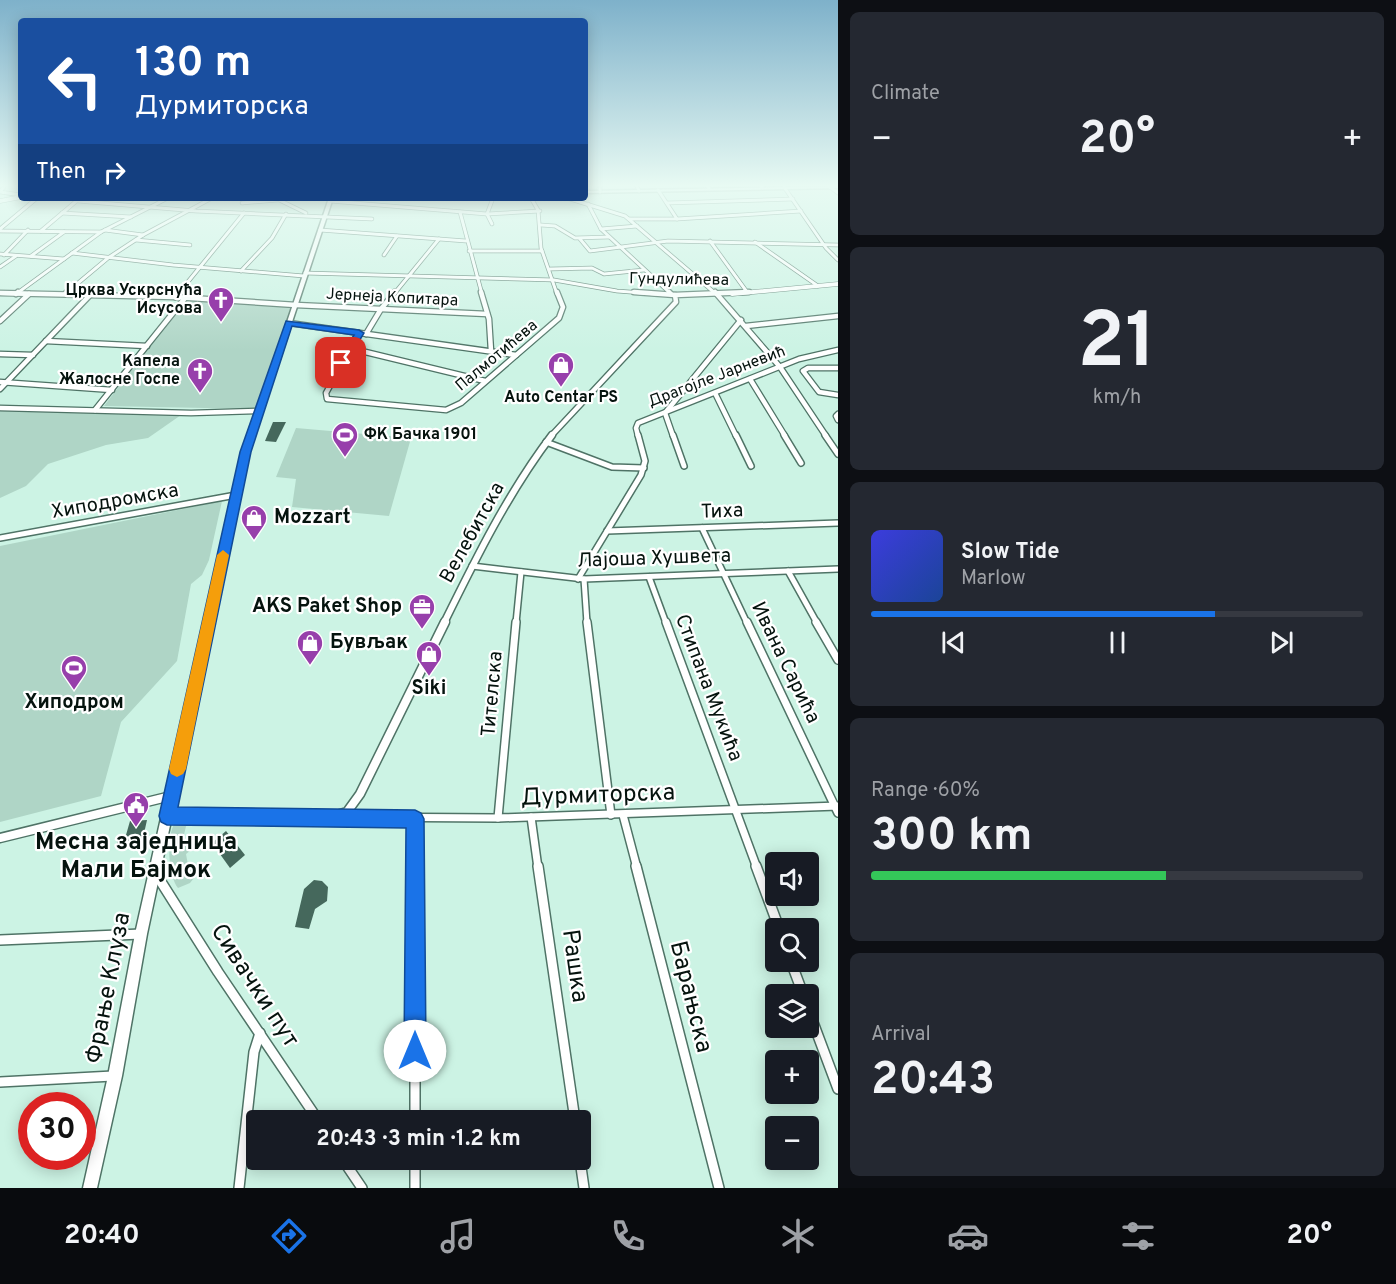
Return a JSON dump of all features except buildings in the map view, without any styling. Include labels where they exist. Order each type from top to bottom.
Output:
[{"type":"main road","name":"Фрање Клуза","points":[[90,1188],[115,1076],[141,934],[236,495],[258,411],[317,239]]},
{"type":"street","points":[[2,254],[18,239]]},
{"type":"street","points":[[31,256],[53,239]]},
{"type":"street","points":[[16,294],[91,239]]},
{"type":"street","points":[[176,297],[223,239]]},
{"type":"street","points":[[241,271],[271,239]]},
{"type":"street","points":[[384,255],[395,239]]},
{"type":"street","points":[[366,334],[381,309],[439,239]]},
{"type":"street","points":[[445,239],[466,241],[487,314],[491,351]]},
{"type":"street","name":"Палмотићева","points":[[349,348],[325,398],[446,410],[461,403],[551,326],[562,312],[563,307],[542,251],[542,239]]},
{"type":"street","points":[[580,239],[588,250],[654,242],[710,241],[838,245]]},
{"type":"street","points":[[612,239],[675,295]]},
{"type":"street","points":[[651,239],[718,295],[741,320],[780,367],[838,454]]},
{"type":"street","points":[[821,239],[838,260]]},
{"type":"street","points":[[65,294],[108,258],[135,240],[190,245]]},
{"type":"street","points":[[710,241],[747,292]]},
{"type":"street","points":[[754,242],[818,286]]},
{"type":"street","points":[[469,251],[542,251]]},
{"type":"street","name":"Гундулићева","points":[[72,253],[201,268],[305,275],[476,276],[554,280],[617,291],[675,295],[718,295],[838,284]]},
{"type":"street","points":[[2,254],[64,259]]},
{"type":"street","points":[[0,267],[16,256]]},
{"type":"street","points":[[550,269],[592,268],[598,273],[644,270]]},
{"type":"street","points":[[0,293],[176,297],[296,305]]},
{"type":"street","points":[[0,321],[30,294]]},
{"type":"street","points":[[0,389],[90,295]]},
{"type":"street","name":"Велебитска","points":[[340,817],[352,807],[494,524],[546,442],[586,396],[676,302],[675,295]]},
{"type":"street","points":[[95,410],[184,298]]},
{"type":"street","name":"Јернеја Копитара","points":[[296,305],[487,314]]},
{"type":"street","points":[[746,326],[838,316]]},
{"type":"street","points":[[684,466],[665,413],[741,320]]},
{"type":"street","points":[[289,323],[516,355]]},
{"type":"street","points":[[359,333],[349,348],[485,381]]},
{"type":"street","points":[[46,341],[147,345]]},
{"type":"street","name":"Драгојле Јарневић","points":[[644,468],[645,461],[637,424],[799,359],[838,350]]},
{"type":"street","points":[[0,354],[33,355]]},
{"type":"street","points":[[838,368],[804,369],[803,372],[821,394],[838,394]]},
{"type":"street","points":[[750,379],[801,464]]},
{"type":"street","points":[[0,382],[112,390]]},
{"type":"street","points":[[715,393],[751,466]]},
{"type":"street","points":[[674,401],[682,406]]},
{"type":"street","points":[[0,408],[258,411]]},
{"type":"street","points":[[838,414],[836,416],[838,420]]},
{"type":"street","points":[[546,442],[612,467],[644,468],[581,579],[611,815]]},
{"type":"street","name":"Хиподромска","points":[[0,538],[236,495]]},
{"type":"street","name":"Тиха","points":[[607,531],[838,523]]},
{"type":"street","name":"Ивана Сарића","points":[[702,528],[837,808]]},
{"type":"street","name":"Лајоша Хушвета","points":[[472,566],[581,579],[838,569]]},
{"type":"street","points":[[788,571],[838,660]]},
{"type":"street","name":"Тителска","points":[[498,818],[521,572]]},
{"type":"street","name":"Стипана Мукића","points":[[649,577],[775,918]]},
{"type":"street","points":[[0,838],[171,796]]},
{"type":"street","points":[[352,807],[359,819]]},
{"type":"street","name":"Дурмиторска","points":[[167,816],[359,819],[531,818],[837,808]]},
{"type":"street","name":"Барањска","points":[[623,815],[719,1188]]},
{"type":"street","name":"Рашка","points":[[531,818],[574,1110]]},
{"type":"street","points":[[415,819],[415,1110]]},
{"type":"street","name":"Сивачки пут","points":[[155,874],[311,1110]]},
{"type":"street","points":[[0,940],[141,934]]},
{"type":"street","points":[[239,1188],[254,1052],[260,1033]]},
{"type":"street","points":[[819,1038],[838,1089]]},
{"type":"street","points":[[0,1082],[115,1076]]},
{"type":"street","points":[[350,1170],[362,1188]]},
{"type":"street","points":[[415,1170],[415,1188]]},
{"type":"street","points":[[581,1170],[584,1188]]},
{"type":"green space","points":[[186,298],[293,306],[256,409],[104,406]]},
{"type":"green space","points":[[0,408],[181,415],[148,438],[106,445],[48,464],[26,486],[0,498]]},
{"type":"green space","name":"ФК Бачка 1901","points":[[296,428],[411,438],[389,516],[292,507],[296,479],[276,477]]},
{"type":"green space","name":"Хиподром","points":[[222,501],[209,560],[202,575],[191,584],[177,661],[121,722],[101,796],[0,822],[0,546]]},
{"type":"green space","points":[[188,818],[182,843],[189,843],[191,850],[186,854],[188,865],[199,864],[201,869],[190,883],[178,888],[170,865],[170,837],[175,823]]},
{"type":"slow traffic","points":[[177,769],[223,555]]},
{"type":"place","name":"Црква Ускрснућа Исусова","points":[[221,323]]},
{"type":"place","name":"Auto Centar PS","points":[[561,388]]},
{"type":"place","name":"Капела Жалосне Госпе","points":[[200,394]]},
{"type":"place","name":"ФК Бачка 1901","points":[[345,458]]},
{"type":"place","name":"Mozzart","points":[[254,541]]},
{"type":"place","name":"AKS Paket Shop","points":[[422,630]]},
{"type":"place","name":"Бувљак","points":[[310,666]]},
{"type":"place","name":"Siki","points":[[429,677]]},
{"type":"place","name":"Хиподром","points":[[74,691]]},
{"type":"place","name":"Месна заједница Мали Бајмок","points":[[136,828]]},
{"type":"route","points":[[341,363],[359,333],[289,323],[246,452],[167,816],[415,819],[415,1051]]}]
